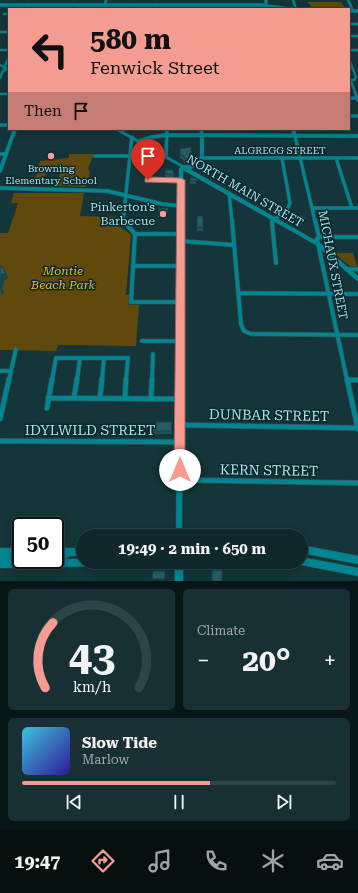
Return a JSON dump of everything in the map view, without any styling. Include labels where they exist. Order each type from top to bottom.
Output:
[{"type":"main road","points":[[0,65],[5,70]]},
{"type":"main road","name":"NORTH MAIN STREET","points":[[118,130],[140,141],[318,244],[358,279]]},
{"type":"main road","points":[[179,529],[180,206],[181,169],[184,167]]},
{"type":"main road","points":[[308,550],[358,560]]},
{"type":"main road","points":[[0,552],[12,552]]},
{"type":"main road","points":[[64,552],[73,552]]},
{"type":"main road","points":[[64,554],[73,552]]},
{"type":"main road","points":[[0,559],[12,559]]},
{"type":"main road","points":[[64,562],[76,562]]},
{"type":"main road","points":[[0,564],[12,563]]},
{"type":"main road","points":[[308,563],[358,572]]},
{"type":"main road","points":[[179,569],[179,581]]},
{"type":"street","points":[[104,8],[106,0]]},
{"type":"street","points":[[152,0],[152,5]]},
{"type":"street","points":[[194,0],[194,5]]},
{"type":"street","points":[[266,0],[266,7]]},
{"type":"street","points":[[348,0],[353,11],[358,11]]},
{"type":"street","points":[[0,5],[194,5],[278,8]]},
{"type":"street","points":[[0,78],[5,70],[8,60]]},
{"type":"street","points":[[350,62],[356,77],[350,80]]},
{"type":"street","points":[[350,80],[358,80]]},
{"type":"street","points":[[350,80],[358,98]]},
{"type":"street","points":[[0,171],[15,130]]},
{"type":"street","points":[[166,156],[167,130]]},
{"type":"street","points":[[184,167],[191,167],[202,158],[201,130]]},
{"type":"street","name":"MICHAUX STREET","points":[[293,130],[319,237],[316,239],[358,428]]},
{"type":"street","points":[[140,141],[152,136],[167,135],[358,136]]},
{"type":"street","points":[[132,137],[123,221],[134,234],[131,302],[180,302]]},
{"type":"street","points":[[0,154],[6,154]]},
{"type":"street","points":[[95,156],[130,156]]},
{"type":"street","name":"ALGREGG STREET","points":[[202,158],[358,158]]},
{"type":"street","points":[[276,264],[271,223],[288,208],[290,203],[282,158]]},
{"type":"street","points":[[336,158],[352,208]]},
{"type":"street","points":[[148,180],[181,180]]},
{"type":"street","points":[[0,188],[101,191],[126,195],[157,204],[180,206]]},
{"type":"street","points":[[229,193],[238,293],[243,330],[249,334],[358,335]]},
{"type":"street","points":[[312,208],[358,208]]},
{"type":"street","points":[[134,234],[180,234]]},
{"type":"street","points":[[319,237],[358,237]]},
{"type":"street","points":[[180,241],[234,245]]},
{"type":"street","points":[[132,266],[180,266]]},
{"type":"street","points":[[347,269],[358,269]]},
{"type":"street","points":[[238,293],[358,294]]},
{"type":"street","points":[[142,341],[180,341]]},
{"type":"street","points":[[0,418],[16,349]]},
{"type":"street","points":[[151,399],[153,354]]},
{"type":"street","points":[[47,408],[56,358],[128,358],[125,399]]},
{"type":"street","points":[[74,398],[80,358]]},
{"type":"street","points":[[100,398],[104,358]]},
{"type":"street","points":[[0,371],[11,371]]},
{"type":"street","points":[[347,380],[358,380]]},
{"type":"street","points":[[48,398],[180,399]]},
{"type":"street","name":"DUNBAR STREET","points":[[180,425],[358,428]]},
{"type":"street","name":"IDYLWILD STREET","points":[[0,441],[180,442]]},
{"type":"street","name":"KERN STREET","points":[[180,480],[358,483]]},
{"type":"green space","points":[[308,2],[341,2],[345,8],[312,8]]},
{"type":"green space","points":[[69,154],[94,154],[88,168],[90,172],[86,187],[57,186],[60,172],[46,172],[44,178],[35,178],[40,161],[69,158]]},
{"type":"green space","name":"Montie Beach Park","points":[[14,193],[84,193],[80,216],[118,217],[118,225],[131,235],[126,295],[129,295],[129,305],[139,305],[136,346],[58,345],[56,351],[0,350],[0,233],[8,233],[18,203],[11,203]]},
{"type":"green space","points":[[334,253],[353,253],[357,266],[350,266]]},
{"type":"building","points":[[191,147],[191,154],[193,157],[189,159],[184,158],[184,156],[180,154],[180,149]]},
{"type":"building","points":[[166,170],[173,170],[174,174],[165,174]]},
{"type":"building","points":[[190,178],[196,178],[197,181],[190,181]]},
{"type":"building","points":[[159,208],[168,208],[167,215],[158,214]]},
{"type":"building","points":[[300,215],[306,218],[301,224],[295,222]]},
{"type":"building","points":[[197,216],[203,216],[203,227],[197,227]]},
{"type":"building","points":[[0,266],[2,266],[6,273],[1,275],[0,283]]},
{"type":"building","points":[[156,422],[172,422],[171,431],[153,431],[153,427],[156,427]]},
{"type":"building","points":[[212,570],[222,570],[222,581],[212,581]]},
{"type":"building","points":[[153,571],[165,571],[165,579],[152,579]]},
{"type":"place","name":"Browning Elementary School","points":[[51,156]]},
{"type":"place","name":"Pinkerton's Barbecue","points":[[163,214]]},
{"type":"route","points":[[148,180],[181,180],[180,470]]}]
